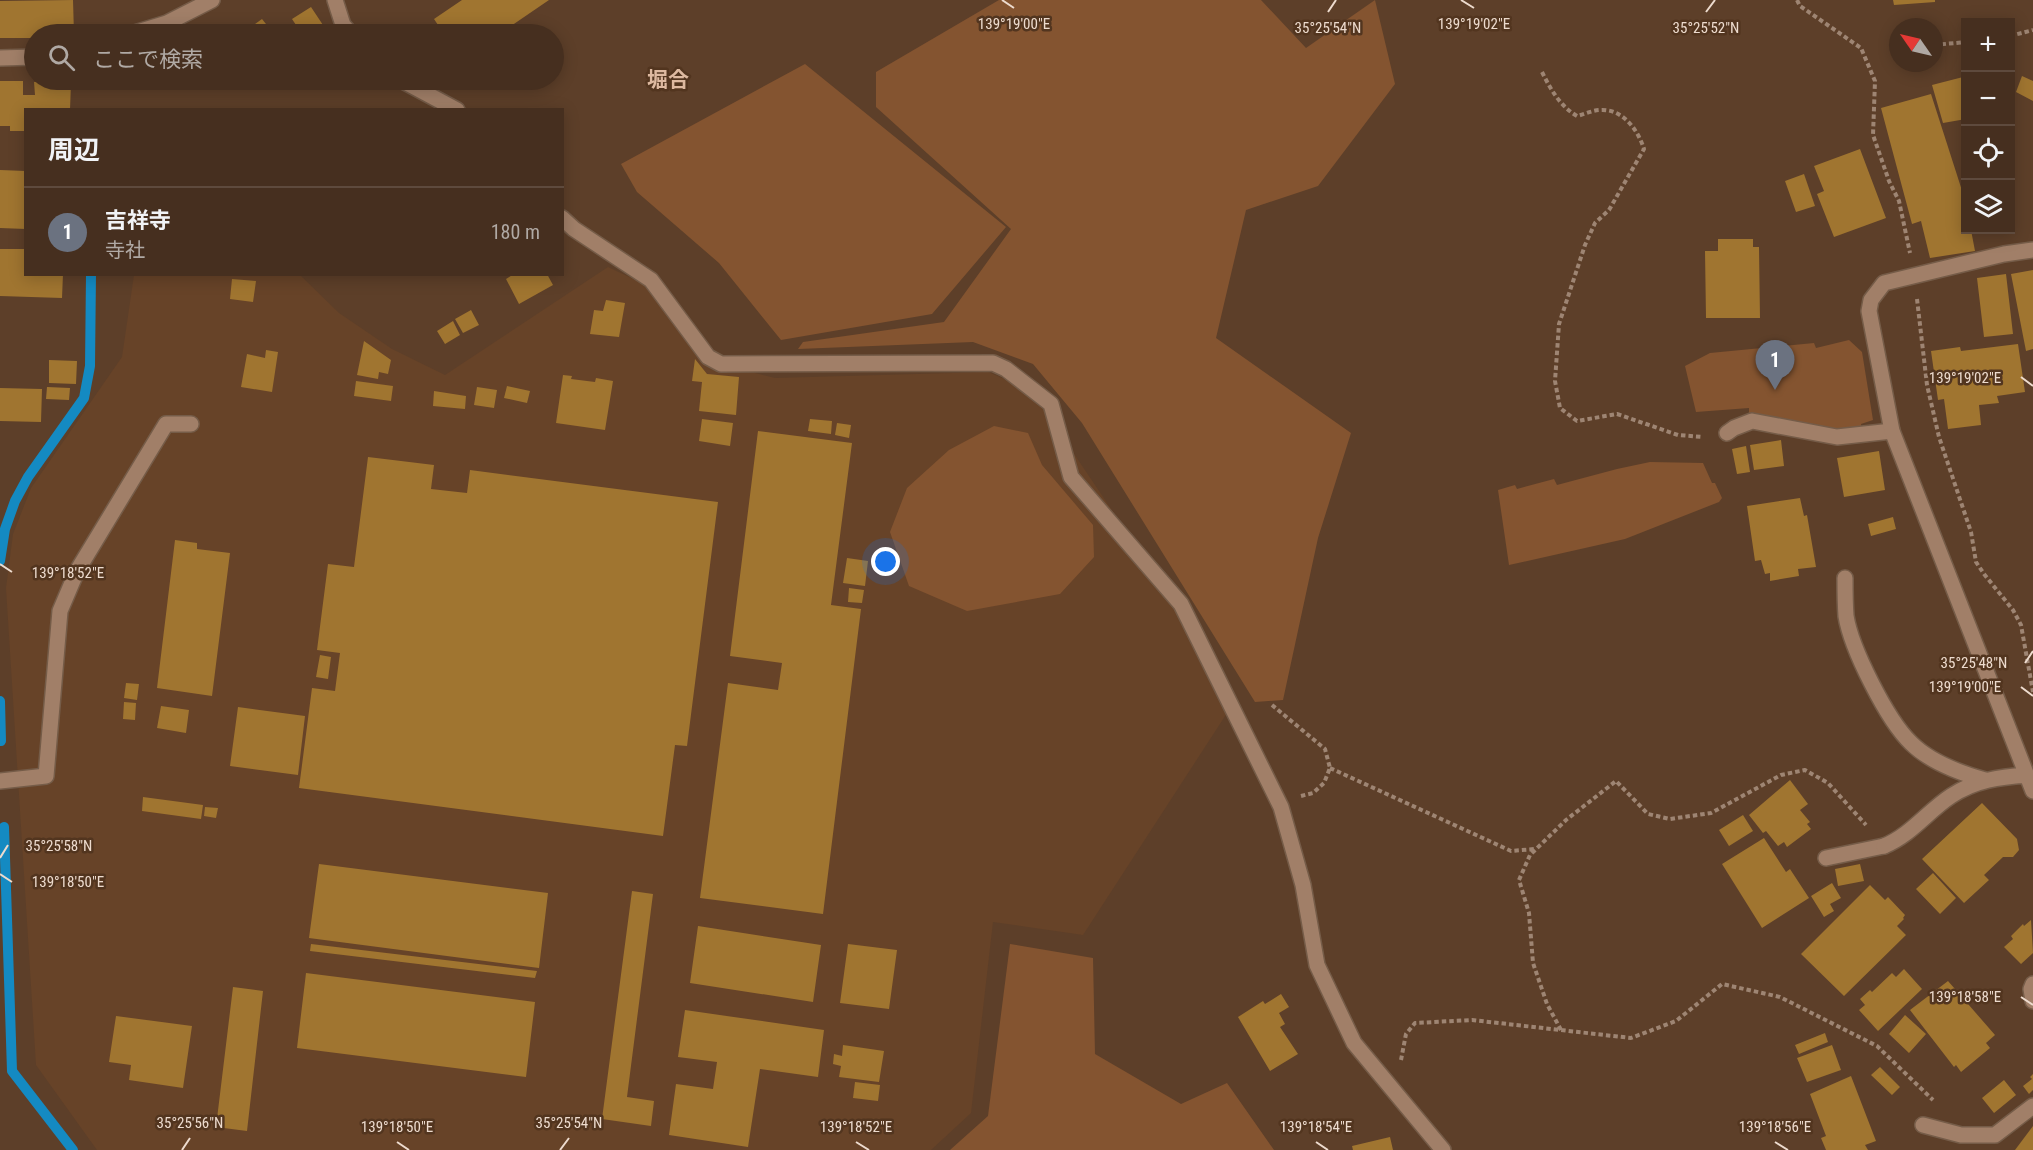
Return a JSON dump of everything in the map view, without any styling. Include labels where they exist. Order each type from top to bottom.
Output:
[{"type":"street","points":[[163,24],[212,0]]},
{"type":"street","points":[[334,0],[343,24]]},
{"type":"street","points":[[0,58],[24,57]]},
{"type":"street","points":[[420,90],[453,108]]},
{"type":"street","points":[[564,220],[574,229],[651,280],[708,357],[721,364],[993,363],[1006,369],[1051,404],[1071,477],[1181,604],[1281,807],[1303,885],[1317,965],[1354,1042],[1443,1150]]},
{"type":"street","points":[[2033,250],[2004,254],[1884,283],[1871,300],[1869,311],[1892,431],[2033,791]]},
{"type":"street","points":[[1727,433],[1752,421],[1837,437],[1892,431]]},
{"type":"street","points":[[0,781],[46,776],[60,611],[77,571],[166,424],[191,424]]},
{"type":"street","points":[[1845,578],[1846,617],[1864,668],[1895,725],[1912,744],[1933,758],[1965,774],[1985,780]]},
{"type":"street","points":[[1826,858],[1884,846],[1904,835],[1952,795],[1985,780],[2027,775]]},
{"type":"street","points":[[2033,984],[2031,989],[2033,1001]]},
{"type":"street","points":[[1923,1125],[1962,1135],[1995,1135],[2033,1106]]},
{"type":"path","points":[[1797,0],[1800,6],[1861,48],[1875,81],[1873,135],[1889,181],[1899,201],[1914,274],[1928,385],[1939,437],[1971,532],[1976,562],[2013,610],[2021,625],[2033,692]]},
{"type":"path","points":[[2015,35],[2033,30]]},
{"type":"path","points":[[1943,44],[1961,42]]},
{"type":"path","points":[[1542,72],[1565,109],[1577,116],[1600,110],[1612,111],[1627,120],[1639,133],[1644,149],[1609,210],[1595,224],[1585,245],[1559,324],[1555,381],[1560,408],[1577,421],[1617,414],[1678,435],[1702,437],[1727,433]]},
{"type":"path","points":[[1272,705],[1324,749],[1330,768],[1324,783],[1313,793],[1278,801]]},
{"type":"path","points":[[1330,768],[1511,851],[1536,849]]},
{"type":"path","points":[[1562,1030],[1547,1004],[1533,963],[1529,913],[1519,880],[1530,855],[1566,820],[1616,781],[1648,814],[1670,819],[1711,813],[1781,775],[1805,770],[1828,783],[1884,846]]},
{"type":"path","points":[[1392,1090],[1396,1082],[1406,1034],[1415,1023],[1472,1020],[1631,1038],[1676,1021],[1722,984],[1780,997],[1877,1046],[1940,1107]]},
{"type":"shaded area","points":[[999,0],[1261,0],[1306,48],[1375,0],[1395,84],[1318,186],[1246,210],[1216,338],[1351,433],[1318,538],[1283,700],[1255,702],[1082,423],[1033,364],[973,342],[798,349],[803,342],[944,322],[1011,229],[876,107],[876,72]]},
{"type":"shaded area","points":[[805,64],[1006,227],[932,314],[781,340],[719,263],[637,192],[621,164]]},
{"type":"shaded area","points":[[608,267],[642,283],[706,361],[775,378],[988,372],[1023,387],[1048,415],[1195,634],[1229,710],[1083,935],[993,922],[971,1113],[931,1150],[97,1150],[36,1065],[6,588],[13,534],[31,488],[122,357],[134,276],[301,276],[339,313],[392,349],[445,375]]},
{"type":"shaded area","points":[[1849,340],[1862,352],[1873,420],[1861,424],[1862,432],[1842,436],[1749,419],[1749,408],[1696,412],[1685,366],[1710,353],[1814,343],[1816,348]]},
{"type":"shaded area","points":[[994,426],[1028,433],[1042,465],[1093,525],[1094,557],[1060,594],[967,611],[909,586],[890,532],[907,488],[949,450]]},
{"type":"shaded area","points":[[1650,462],[1703,463],[1722,498],[1719,502],[1625,539],[1509,565],[1498,490],[1515,485],[1517,489],[1554,479],[1557,485]]},
{"type":"shaded area","points":[[1010,944],[1093,958],[1095,1054],[1181,1104],[1227,1083],[1274,1150],[950,1150],[988,1116]]},
{"type":"building","points":[[73,0],[74,24],[24,24],[24,38],[0,38],[0,1]]},
{"type":"building","points":[[462,0],[549,0],[514,24],[437,24],[434,19]]},
{"type":"building","points":[[1893,0],[1935,0],[1935,2],[1894,5]]},
{"type":"building","points":[[311,7],[322,24],[295,24],[292,19]]},
{"type":"building","points":[[262,19],[266,24],[255,24]]},
{"type":"building","points":[[2022,76],[2033,81],[2033,101],[2016,92]]},
{"type":"building","points":[[1961,78],[1961,120],[1943,123],[1932,85]]},
{"type":"building","points":[[0,81],[23,81],[23,95],[35,95],[35,90],[71,90],[70,108],[24,108],[24,131],[10,131],[10,126],[0,126]]},
{"type":"building","points":[[1931,94],[1961,187],[1961,234],[1972,234],[1975,251],[1930,258],[1921,221],[1912,224],[1881,108]]},
{"type":"building","points":[[1860,149],[1886,218],[1834,237],[1817,194],[1824,191],[1814,166]]},
{"type":"building","points":[[0,170],[24,171],[24,229],[0,228]]},
{"type":"building","points":[[1804,174],[1815,206],[1796,212],[1785,181]]},
{"type":"building","points":[[1718,239],[1753,239],[1753,247],[1759,247],[1760,318],[1706,318],[1705,251],[1718,251]]},
{"type":"building","points":[[0,249],[24,249],[24,276],[63,276],[62,298],[0,296]]},
{"type":"building","points":[[2033,270],[2033,349],[2026,351],[2011,274]]},
{"type":"building","points":[[2006,274],[2013,334],[1984,337],[1977,278]]},
{"type":"building","points":[[511,276],[548,276],[553,285],[519,304],[506,279]]},
{"type":"building","points":[[232,279],[256,281],[253,302],[230,299]]},
{"type":"building","points":[[606,300],[625,303],[619,337],[590,334],[594,310],[603,311]]},
{"type":"building","points":[[471,310],[479,325],[463,333],[455,319]]},
{"type":"building","points":[[453,321],[460,335],[445,344],[437,331]]},
{"type":"building","points":[[364,341],[391,360],[388,374],[379,372],[378,379],[357,375]]},
{"type":"building","points":[[2018,344],[2025,392],[1997,396],[1999,403],[1979,405],[1981,425],[1948,429],[1944,399],[1938,400],[1931,351],[1960,347],[1961,351]]},
{"type":"building","points":[[266,350],[278,352],[272,392],[241,387],[247,354],[265,358]]},
{"type":"building","points":[[695,359],[707,374],[739,377],[736,415],[699,411],[702,382],[692,381]]},
{"type":"building","points":[[49,360],[77,361],[76,384],[49,383]]},
{"type":"building","points":[[563,375],[572,376],[571,379],[595,382],[596,378],[613,381],[605,430],[556,423]]},
{"type":"building","points":[[356,381],[393,386],[391,401],[354,396]]},
{"type":"building","points":[[507,386],[530,391],[527,403],[504,398]]},
{"type":"building","points":[[47,387],[70,388],[69,400],[46,399]]},
{"type":"building","points":[[477,387],[497,390],[494,408],[474,405]]},
{"type":"building","points":[[0,388],[42,389],[41,422],[0,421]]},
{"type":"building","points":[[434,391],[466,396],[465,409],[433,406]]},
{"type":"building","points":[[702,419],[733,423],[730,446],[699,441]]},
{"type":"building","points":[[810,419],[832,421],[831,434],[808,431]]},
{"type":"building","points":[[837,423],[851,425],[849,438],[835,435]]},
{"type":"building","points":[[758,431],[852,443],[831,605],[861,609],[823,914],[700,898],[728,683],[778,690],[782,663],[730,656]]},
{"type":"building","points":[[1781,440],[1784,466],[1754,470],[1750,445]]},
{"type":"building","points":[[1746,446],[1750,472],[1737,474],[1732,449]]},
{"type":"building","points":[[1879,451],[1885,490],[1844,497],[1837,458]]},
{"type":"building","points":[[368,457],[434,465],[431,489],[467,493],[470,470],[718,502],[687,746],[675,745],[663,836],[299,788],[312,688],[335,691],[340,653],[317,650],[328,564],[354,567]]},
{"type":"building","points":[[1800,498],[1804,516],[1807,515],[1816,567],[1798,569],[1799,576],[1770,581],[1770,573],[1765,574],[1761,560],[1755,561],[1747,506]]},
{"type":"building","points":[[1893,517],[1896,529],[1871,536],[1868,524]]},
{"type":"building","points":[[175,540],[197,543],[197,549],[230,553],[212,696],[157,688]]},
{"type":"building","points":[[847,558],[868,561],[865,586],[843,583]]},
{"type":"building","points":[[849,588],[864,590],[862,603],[848,602]]},
{"type":"building","points":[[320,655],[331,657],[328,679],[316,677]]},
{"type":"building","points":[[126,683],[139,684],[137,700],[124,698]]},
{"type":"building","points":[[124,702],[136,703],[135,720],[123,719]]},
{"type":"building","points":[[161,706],[189,710],[186,733],[157,728]]},
{"type":"building","points":[[238,707],[305,716],[298,775],[230,766]]},
{"type":"building","points":[[1790,780],[1808,804],[1800,810],[1810,822],[1807,824],[1811,829],[1787,847],[1784,842],[1778,846],[1766,831],[1763,833],[1749,815]]},
{"type":"building","points":[[143,797],[203,805],[201,819],[142,811]]},
{"type":"building","points":[[1982,803],[2017,839],[2019,850],[2013,857],[2003,857],[1984,875],[1989,880],[1964,903],[1922,859]]},
{"type":"building","points":[[205,807],[218,808],[216,818],[204,816]]},
{"type":"building","points":[[1743,815],[1753,831],[1729,846],[1719,830]]},
{"type":"building","points":[[1764,838],[1786,872],[1790,869],[1809,898],[1762,928],[1722,864]]},
{"type":"building","points":[[319,864],[548,893],[539,968],[309,938]]},
{"type":"building","points":[[1860,864],[1864,881],[1838,886],[1835,869]]},
{"type":"building","points":[[1933,873],[1956,898],[1940,914],[1916,889]]},
{"type":"building","points":[[1832,883],[1841,898],[1830,904],[1834,911],[1824,917],[1811,896]]},
{"type":"building","points":[[1870,885],[1885,900],[1888,897],[1905,915],[1897,926],[1906,935],[1844,996],[1801,954]]},
{"type":"building","points":[[632,891],[653,894],[627,1097],[654,1101],[651,1126],[602,1119]]},
{"type":"building","points":[[2031,920],[2033,953],[2021,964],[2004,947],[2013,939],[2011,936],[2023,924],[2024,926]]},
{"type":"building","points":[[698,926],[821,945],[813,1002],[690,983]]},
{"type":"building","points":[[311,944],[537,971],[535,978],[310,951]]},
{"type":"building","points":[[848,944],[897,950],[889,1009],[840,1003]]},
{"type":"building","points":[[1904,969],[1922,989],[1878,1031],[1859,1010],[1865,1005],[1860,999],[1870,990],[1872,992],[1892,973],[1896,977]]},
{"type":"building","points":[[306,973],[535,1002],[526,1077],[297,1048]]},
{"type":"building","points":[[1948,981],[1995,1035],[1986,1043],[1990,1048],[1961,1072],[1956,1065],[1954,1067],[1910,1010]]},
{"type":"building","points":[[233,987],[263,991],[247,1131],[216,1127]]},
{"type":"building","points":[[1281,994],[1289,1007],[1279,1013],[1285,1024],[1280,1027],[1298,1054],[1270,1071],[1238,1017],[1263,1001],[1265,1004]]},
{"type":"building","points":[[685,1010],[824,1030],[818,1077],[760,1069],[748,1147],[669,1135],[676,1084],[713,1089],[717,1062],[678,1057]]},
{"type":"building","points":[[1905,1015],[1926,1034],[1909,1053],[1889,1034]]},
{"type":"building","points":[[116,1016],[192,1026],[183,1088],[129,1080],[131,1065],[109,1062]]},
{"type":"building","points":[[1825,1033],[1828,1042],[1799,1054],[1795,1045]]},
{"type":"building","points":[[843,1045],[884,1051],[879,1082],[839,1077],[841,1066],[833,1064],[834,1054],[842,1056]]},
{"type":"building","points":[[1832,1045],[1841,1070],[1807,1082],[1797,1058]]},
{"type":"building","points":[[1880,1067],[1900,1087],[1892,1095],[1871,1075]]},
{"type":"building","points":[[2033,1074],[2033,1090],[2029,1094],[2023,1086],[2032,1079],[2030,1077]]},
{"type":"building","points":[[1851,1076],[1876,1141],[1865,1145],[1868,1150],[1826,1150],[1821,1138],[1826,1136],[1810,1094]]},
{"type":"building","points":[[2004,1080],[2016,1095],[1994,1113],[1982,1098]]},
{"type":"building","points":[[855,1082],[880,1085],[878,1101],[853,1098]]},
{"type":"building","points":[[2033,1126],[2033,1150],[2015,1150]]},
{"type":"building","points":[[1390,1137],[1393,1150],[1353,1150],[1352,1146]]},
{"type":"waterway","points":[[0,561],[5,529],[15,501],[28,477],[84,398],[90,366],[91,276]]},
{"type":"waterway","points":[[0,701],[1,741]]},
{"type":"waterway","points":[[4,827],[12,1071],[73,1150]]},
{"type":"place","name":"吉祥寺","points":[[1775,390]]},
{"type":"district","name":"堀合","points":[[668,80]]}]
